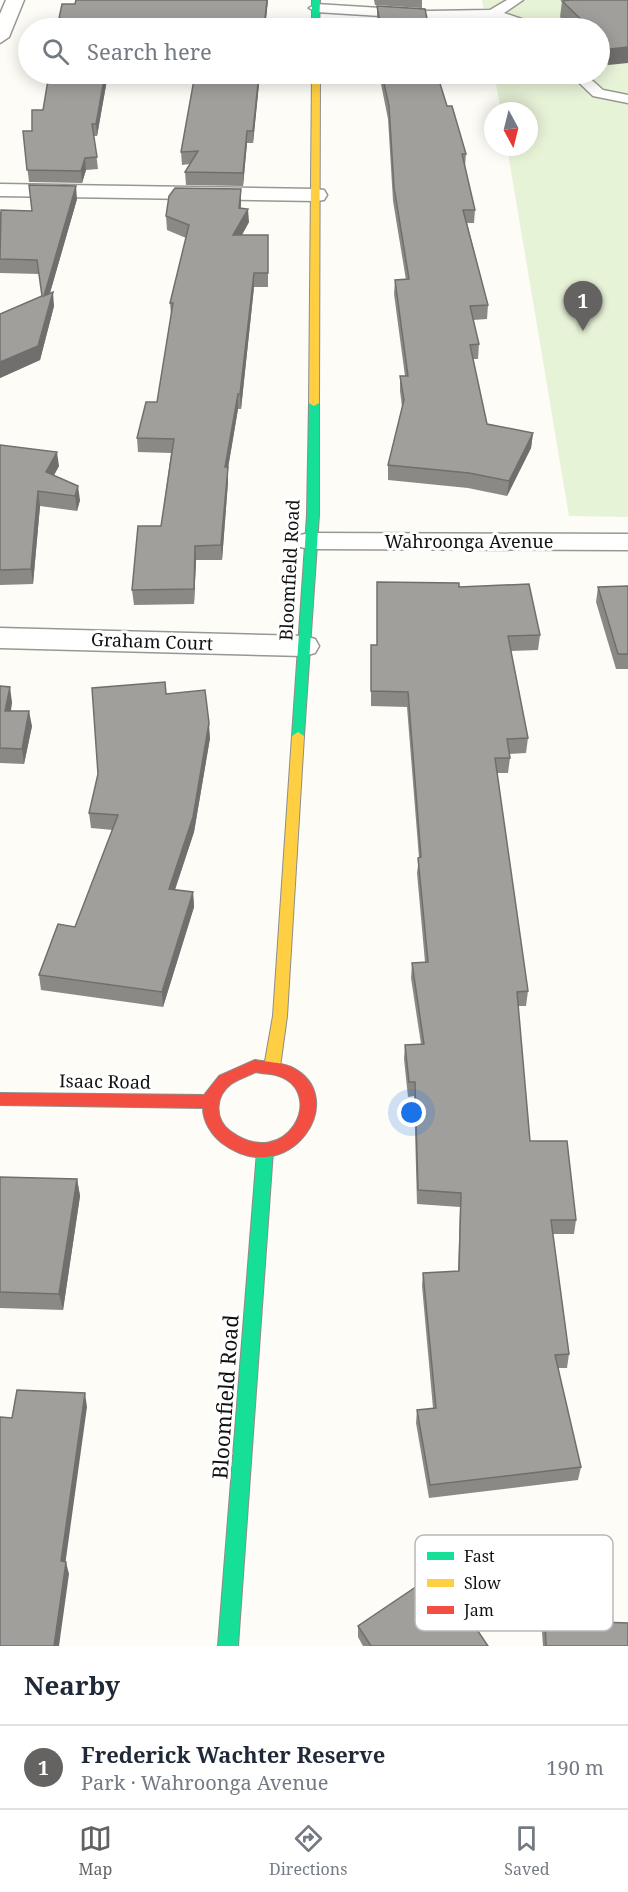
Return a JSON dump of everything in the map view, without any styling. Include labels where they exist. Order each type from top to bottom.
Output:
[{"type":"street","points":[[0,37],[15,0]]},
{"type":"street","name":"Bloomfield Road","points":[[272,1067],[280,1016],[313,515],[316,84]]},
{"type":"street","points":[[0,190],[316,195]]},
{"type":"street","name":"Wahroonga Avenue","points":[[310,541],[628,543]]},
{"type":"street","name":"Graham Court","points":[[0,638],[304,646]]},
{"type":"street","points":[[255,1066],[272,1067],[284,1071],[303,1084],[309,1093],[310,1115],[307,1125],[290,1143],[265,1151],[235,1146],[222,1138],[214,1127],[210,1102],[215,1089],[226,1078],[240,1070],[255,1066]]},
{"type":"street","name":"Isaac Road","points":[[0,1099],[210,1102]]},
{"type":"street","name":"Bloomfield Road","points":[[228,1646],[265,1151]]},
{"type":"lane","points":[[493,14],[516,0]]},
{"type":"lane","points":[[316,4],[429,15],[493,14],[505,18]]},
{"type":"lane","points":[[588,84],[598,93],[628,99]]},
{"type":"green space","points":[[482,0],[628,0],[628,517],[569,516],[509,156],[538,156],[538,102],[499,102],[496,84],[610,84],[610,18],[485,18]]},
{"type":"building","points":[[76,0],[267,0],[265,18],[59,18],[62,4],[75,4]]},
{"type":"building","points":[[628,0],[628,47],[610,49],[610,18],[580,18],[562,1]]},
{"type":"building","points":[[377,6],[425,9],[427,18],[379,18]]},
{"type":"building","points":[[47,84],[103,84],[96,124],[92,124],[97,157],[85,158],[81,171],[27,170],[23,131],[32,131],[32,110],[43,110]]},
{"type":"building","points":[[193,84],[258,84],[253,131],[247,131],[243,173],[185,172],[198,151],[181,152]]},
{"type":"building","points":[[384,84],[440,84],[447,106],[452,106],[466,154],[462,154],[475,210],[463,210],[488,305],[470,306],[479,344],[470,345],[487,424],[533,433],[509,481],[469,473],[388,465],[404,400],[400,376],[408,376],[395,280],[409,279],[394,187],[389,106]]},
{"type":"building","points":[[29,185],[76,186],[44,296],[53,292],[38,346],[0,362],[0,314],[42,296],[37,260],[0,259],[1,210],[32,211]]},
{"type":"building","points":[[175,188],[241,189],[239,208],[248,209],[233,235],[268,235],[268,273],[254,273],[240,394],[238,394],[225,467],[228,467],[221,545],[195,546],[194,589],[132,590],[138,526],[161,526],[174,439],[137,438],[146,402],[157,402],[173,303],[170,303],[189,225],[166,216],[169,196]]},
{"type":"building","points":[[0,445],[57,452],[46,472],[78,486],[75,496],[38,491],[31,569],[0,570]]},
{"type":"building","points":[[377,582],[459,583],[459,587],[529,584],[540,635],[508,636],[528,738],[507,739],[510,758],[495,758],[528,991],[517,992],[530,1141],[567,1141],[576,1220],[551,1220],[569,1354],[555,1355],[581,1467],[430,1485],[417,1410],[436,1408],[423,1273],[459,1271],[461,1193],[418,1190],[415,1082],[409,1082],[405,1045],[424,1044],[412,963],[428,962],[418,858],[421,857],[408,692],[371,691],[371,645],[377,645]]},
{"type":"building","points":[[628,586],[628,654],[618,654],[598,587]]},
{"type":"building","points":[[165,682],[166,694],[205,690],[209,723],[193,817],[169,889],[193,892],[162,992],[39,975],[58,924],[75,927],[118,815],[89,813],[98,774],[92,688]]},
{"type":"building","points":[[0,686],[10,687],[5,711],[29,711],[22,749],[0,748]]},
{"type":"building","points":[[0,1177],[77,1179],[59,1294],[0,1292]]},
{"type":"building","points":[[17,1390],[85,1393],[61,1561],[66,1562],[54,1646],[0,1646],[0,1417],[12,1418]]},
{"type":"building","points":[[415,1588],[415,1631],[478,1631],[488,1646],[371,1646],[358,1626]]},
{"type":"building","points":[[613,1622],[628,1623],[628,1646],[546,1646],[545,1631],[613,1631]]},
{"type":"traffic: fast","points":[[316,0],[316,18]]},
{"type":"traffic: fast","points":[[298,736],[313,515],[314,403]]},
{"type":"traffic: fast","points":[[228,1646],[265,1151]]},
{"type":"traffic: slow","points":[[314,403],[316,84]]},
{"type":"traffic: slow","points":[[272,1067],[280,1016],[298,736]]},
{"type":"traffic: jam","points":[[255,1066],[286,1072],[295,1077],[306,1091],[308,1108],[303,1125],[298,1133],[279,1148],[258,1151],[238,1145],[221,1133],[211,1116],[211,1098],[225,1080],[255,1066]]},
{"type":"traffic: jam","points":[[0,1099],[210,1102]]},
{"type":"place","name":"Frederick Wachter Reserve","points":[[583,331]]}]
